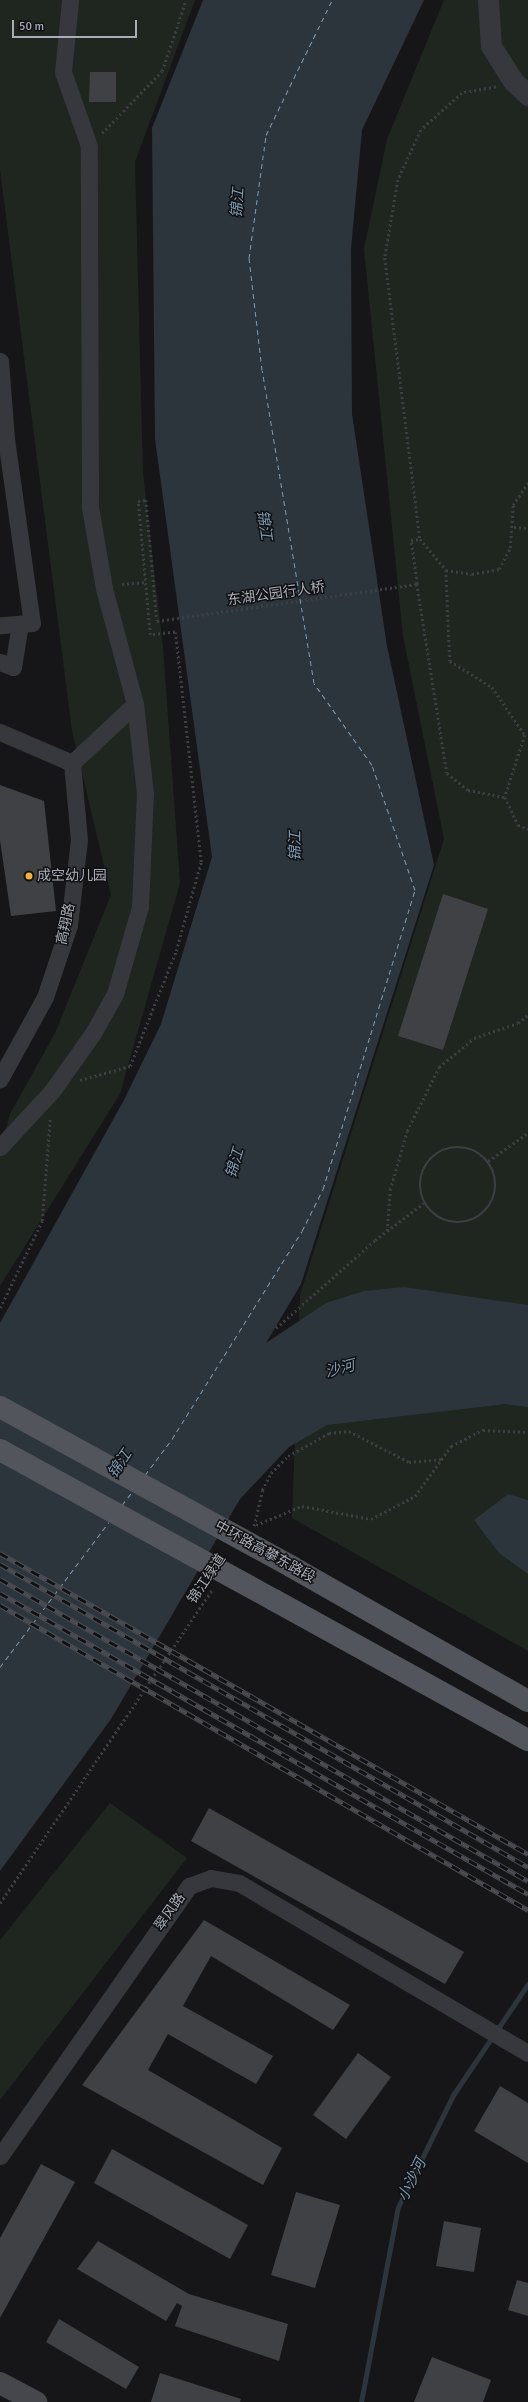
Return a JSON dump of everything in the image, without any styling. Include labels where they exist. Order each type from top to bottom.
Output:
[{"type":"main road","name":"中环路高攀东路段","points":[[0,1408],[292,1566],[528,1701]]},
{"type":"main road","points":[[0,1450],[528,1740]]},
{"type":"main road","points":[[0,2384],[36,2402]]},
{"type":"street","points":[[0,1147],[52,1091],[115,994],[140,907],[145,794],[135,704],[104,588],[90,507],[89,146],[63,72],[70,0]]},
{"type":"street","points":[[488,0],[491,46],[521,88]]},
{"type":"street","points":[[0,361],[3,439],[32,623],[0,625]]},
{"type":"street","points":[[0,662],[13,667],[20,624]]},
{"type":"street","points":[[0,732],[72,763],[135,704]]},
{"type":"street","name":"高翔路","points":[[0,1079],[45,997],[69,925],[79,840],[72,763]]},
{"type":"street","name":"翠风路","points":[[0,2156],[189,1886],[211,1878],[239,1883],[528,2054]]},
{"type":"path","points":[[89,146],[162,71],[186,0]]},
{"type":"path","points":[[521,88],[462,93],[420,130],[398,180],[385,258],[420,539],[446,570],[450,661],[492,687],[526,735],[505,797],[518,825],[528,828]]},
{"type":"path","points":[[446,570],[472,574],[499,569],[510,548],[514,527],[513,505],[528,483]]},
{"type":"path","name":"东湖公园行人桥","points":[[146,582],[138,501],[146,500],[157,621],[417,584]]},
{"type":"path","points":[[514,527],[528,528]]},
{"type":"path","points":[[420,539],[411,540],[447,773],[468,790],[505,797]]},
{"type":"path","points":[[0,1308],[42,1221],[52,1091],[130,1066],[176,951],[200,862],[175,632],[150,635],[146,582],[122,584],[104,588]]},
{"type":"path","points":[[122,584],[123,590]]},
{"type":"path","points":[[387,1231],[390,1190],[407,1131],[439,1067],[474,1038],[518,1023],[528,1014]]},
{"type":"path","points":[[488,1161],[528,1133]]},
{"type":"path","points":[[468,1148],[488,1161],[497,1182],[496,1194],[482,1215],[459,1224],[447,1222],[436,1216],[424,1203],[420,1184],[422,1173],[435,1154],[445,1149],[468,1148]]},
{"type":"path","points":[[276,1328],[387,1231],[424,1203]]},
{"type":"path","points":[[254,1526],[302,1506],[372,1519],[414,1496],[451,1446],[483,1430],[528,1432]]},
{"type":"path","points":[[249,1533],[254,1526],[262,1490],[271,1473],[288,1456],[329,1433],[349,1431],[409,1462],[442,1459]]},
{"type":"path","name":"锦江绿道","points":[[0,1903],[214,1586]]},
{"type":"shaded area","points":[[0,0],[195,0],[135,162],[143,473],[163,647],[180,883],[120,1094],[0,1286],[0,1150],[10,1114],[55,1033],[111,895],[72,731],[0,170]]},
{"type":"shaded area","points":[[444,0],[528,0],[528,1651],[292,1518],[300,1295],[444,839],[403,636],[364,249],[387,139]]},
{"type":"shaded area","points":[[110,1803],[187,1858],[0,2100],[0,1940]]},
{"type":"water","points":[[203,0],[424,0],[362,130],[351,249],[352,414],[387,646],[434,865],[301,1284],[266,1343],[326,1303],[364,1291],[404,1287],[528,1305],[528,1407],[505,1404],[327,1425],[289,1447],[240,1499],[111,1719],[0,1871],[0,1323],[124,1100],[161,1024],[212,857],[155,439],[152,128]]},
{"type":"water","points":[[508,1494],[528,1500],[528,1574],[499,1553],[474,1520]]},
{"type":"building","points":[[90,72],[116,72],[116,102],[89,102]]},
{"type":"building","name":"成空幼儿园","points":[[0,785],[44,801],[56,911],[11,916],[0,840]]},
{"type":"building","points":[[443,894],[488,909],[443,1050],[398,1036]]},
{"type":"building","points":[[209,1808],[464,1952],[445,1984],[191,1841]]},
{"type":"building","points":[[204,1920],[350,2005],[333,2030],[211,1956],[183,2006],[273,2056],[256,2084],[168,2034],[148,2070],[282,2148],[263,2185],[82,2085]]},
{"type":"building","points":[[358,2053],[391,2077],[346,2139],[313,2115]]},
{"type":"building","points":[[500,2086],[528,2103],[528,2163],[474,2131]]},
{"type":"building","points":[[112,2149],[248,2225],[230,2259],[94,2183]]},
{"type":"building","points":[[41,2164],[75,2182],[0,2318],[0,2238]]},
{"type":"building","points":[[296,2192],[340,2205],[315,2288],[271,2275]]},
{"type":"building","points":[[444,2221],[481,2228],[474,2272],[436,2266]]},
{"type":"building","points":[[98,2241],[189,2294],[288,2324],[279,2361],[175,2326],[182,2306],[177,2303],[166,2321],[77,2269]]},
{"type":"building","points":[[517,2280],[528,2283],[528,2316],[508,2310]]},
{"type":"building","points":[[59,2319],[139,2367],[126,2389],[46,2342]]},
{"type":"building","points":[[432,2357],[491,2380],[483,2402],[414,2402]]},
{"type":"building","points":[[160,2373],[241,2399],[240,2402],[151,2402]]},
{"type":"waterway","name":"小沙河","points":[[361,2402],[398,2207],[453,2095],[528,1984]]},
{"type":"ferry route","points":[[145,1475],[172,1439],[302,1231],[323,1189],[415,890],[372,765],[314,683],[262,370],[249,258],[266,135],[332,0]]},
{"type":"ferry route","points":[[122,1505],[132,1492]]},
{"type":"ferry route","points":[[0,1667],[109,1522]]},
{"type":"railway","points":[[0,1553],[528,1854]]},
{"type":"railway","points":[[0,1564],[528,1867]]},
{"type":"railway","points":[[0,1579],[528,1881]]},
{"type":"railway","points":[[0,1593],[528,1894]]},
{"type":"railway","points":[[0,1605],[528,1910]]},
{"type":"place","name":"成空幼儿园","points":[[29,876]]},
{"type":"water label","name":"锦江","points":[[238,203]]},
{"type":"water label","name":"锦江","points":[[264,525]]},
{"type":"water label","name":"锦江","points":[[296,846]]},
{"type":"water label","name":"锦江","points":[[235,1163]]},
{"type":"water label","name":"沙河","points":[[340,1369]]},
{"type":"water label","name":"锦江","points":[[120,1464]]}]
